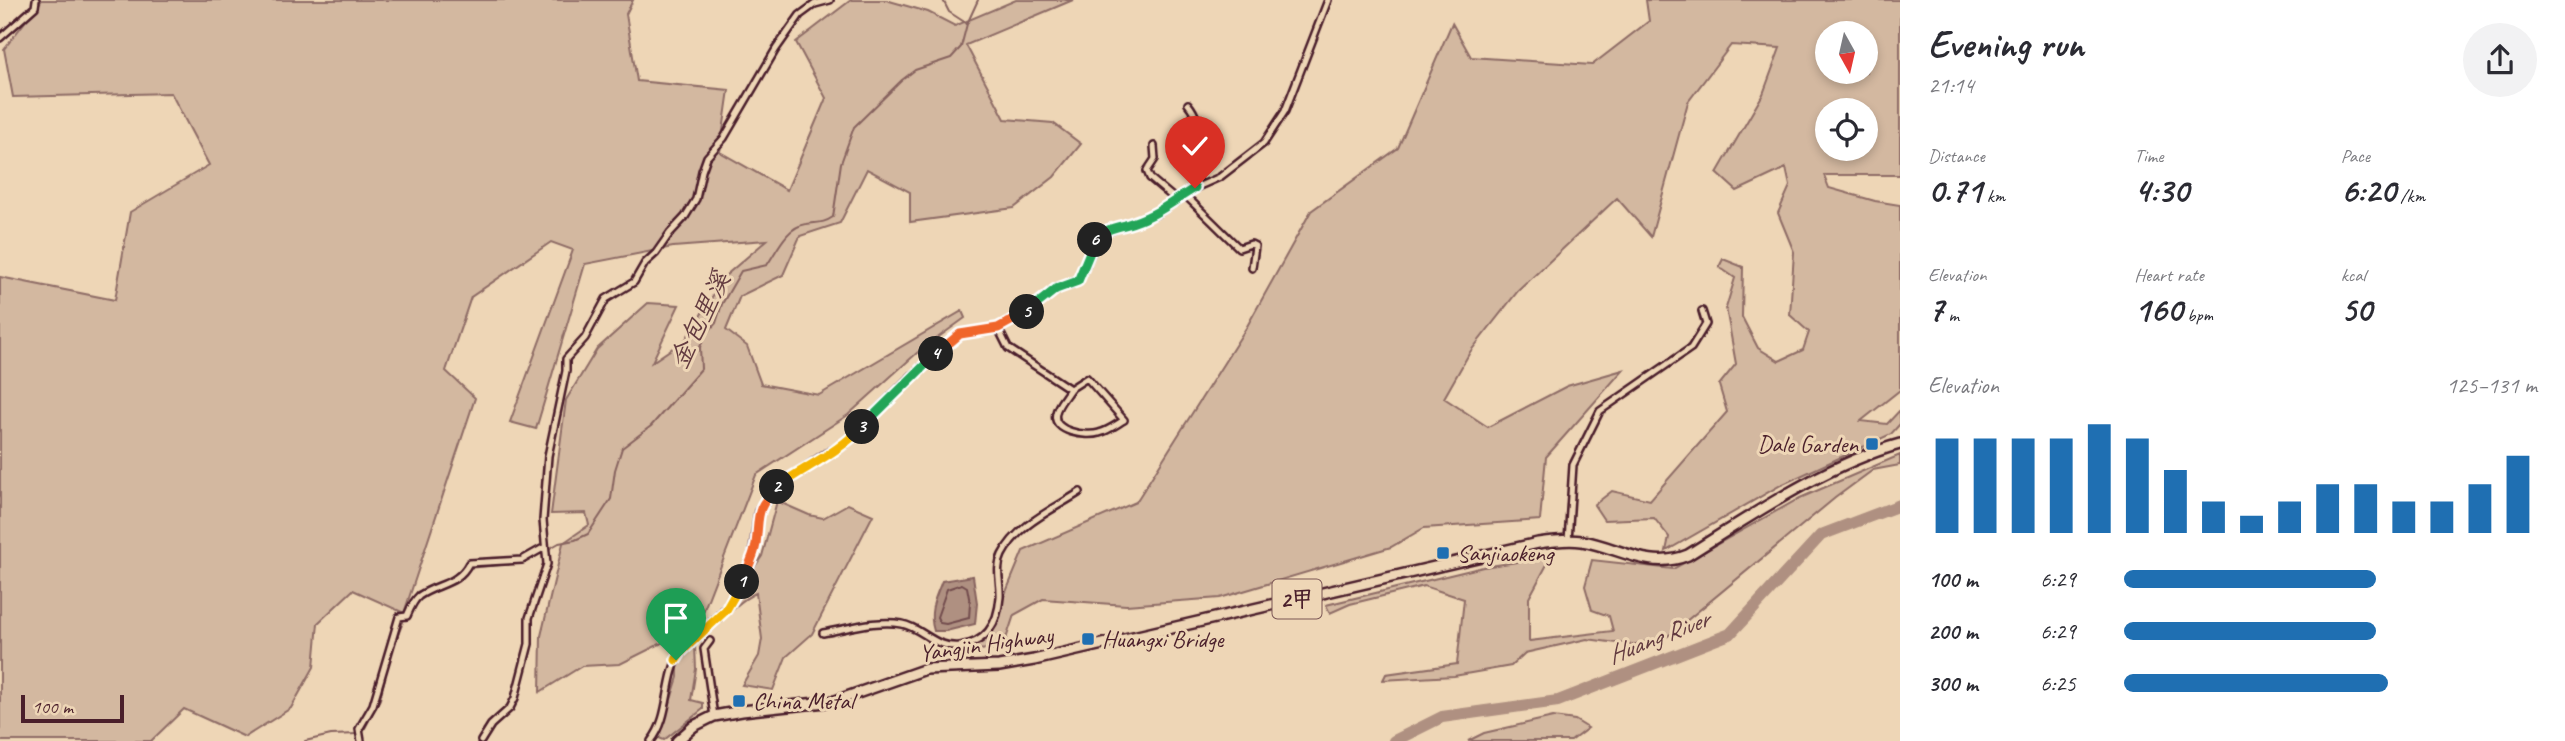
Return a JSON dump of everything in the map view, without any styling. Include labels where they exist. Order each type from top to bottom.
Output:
[{"type":"main road","name":"Yangjin Highway","points":[[677,741],[694,726],[714,716],[835,701],[926,669],[999,666],[1034,660],[1538,543],[1582,541],[1659,562],[1676,560],[1839,468],[1900,444]]},
{"type":"street","points":[[0,38],[35,7],[36,0]]},
{"type":"street","points":[[481,741],[491,725],[510,708],[515,698],[529,644],[529,618],[547,564],[543,520],[548,456],[566,371],[566,359],[585,338],[606,299],[634,282],[645,263],[685,217],[696,199],[707,157],[724,138],[776,49],[800,15],[815,4],[830,0]]},
{"type":"street","points":[[651,741],[662,716],[676,660],[681,652],[726,610],[743,579],[756,543],[758,511],[778,486],[825,454],[845,444],[907,380],[960,334],[998,328],[1026,313],[1056,289],[1078,281],[1100,234],[1156,214],[1184,194],[1220,177],[1264,143],[1285,111],[1328,0]]},
{"type":"street","points":[[1188,104],[1194,110],[1203,140],[1199,154],[1200,173],[1195,188]]},
{"type":"street","points":[[1154,146],[1155,159],[1147,172],[1150,178],[1176,200]]},
{"type":"street","points":[[1184,194],[1239,248],[1251,244],[1255,246],[1252,268]]},
{"type":"street","points":[[1568,541],[1573,465],[1600,411],[1692,348],[1706,324],[1702,312]]},
{"type":"street","points":[[998,328],[1008,348],[1070,389]]},
{"type":"street","points":[[1087,378],[1124,420],[1098,434],[1072,432],[1059,426],[1055,420],[1056,411],[1070,389],[1087,378]]},
{"type":"street","points":[[822,633],[887,622],[905,624],[948,646],[976,642],[988,634],[994,623],[1000,598],[998,569],[1014,538],[1024,526],[1080,492]]},
{"type":"street","points":[[361,739],[359,729],[373,705],[399,617],[408,616],[413,603],[419,597],[453,581],[469,563],[522,560],[545,547]]},
{"type":"street","points":[[710,642],[704,649],[714,716]]},
{"type":"shaded area","points":[[42,0],[633,0],[626,14],[637,81],[729,90],[720,152],[787,190],[826,98],[796,42],[851,0],[886,0],[928,12],[955,26],[1016,0],[1073,0],[966,45],[1005,119],[1053,123],[1081,144],[1054,177],[1014,208],[910,222],[910,192],[867,169],[840,223],[800,236],[783,275],[740,296],[726,330],[747,346],[761,384],[819,395],[962,311],[965,318],[918,352],[848,415],[756,475],[698,625],[620,664],[582,666],[540,692],[541,636],[563,543],[589,525],[586,513],[551,514],[566,400],[597,349],[648,303],[679,305],[652,362],[686,339],[725,276],[767,240],[673,247],[585,264],[536,429],[510,422],[573,250],[551,242],[471,297],[446,371],[475,398],[404,613],[353,590],[318,623],[314,667],[291,708],[245,737],[184,709],[151,741],[0,741],[0,277],[115,300],[130,212],[209,165],[171,93],[13,97],[4,49]]},
{"type":"shaded area","points":[[1646,0],[1900,0],[1900,175],[1824,175],[1829,188],[1900,205],[1900,390],[1861,421],[1887,424],[1900,410],[1900,424],[1891,434],[1781,485],[1666,551],[1669,537],[1654,518],[1604,520],[1594,505],[1612,491],[1650,500],[1727,412],[1719,385],[1736,364],[1726,308],[1735,278],[1719,267],[1723,259],[1743,267],[1742,317],[1758,348],[1779,361],[1803,350],[1809,332],[1790,315],[1794,252],[1778,213],[1790,186],[1786,168],[1737,191],[1717,173],[1763,94],[1780,48],[1731,45],[1688,102],[1651,237],[1617,198],[1518,291],[1470,352],[1444,398],[1488,427],[1567,386],[1623,370],[1546,457],[1540,520],[1424,528],[1391,547],[1220,598],[1126,605],[1043,599],[1014,615],[1003,648],[937,653],[986,640],[1023,551],[1136,502],[1246,328],[1311,211],[1398,148],[1452,23],[1471,57],[1592,65],[1649,21]]},
{"type":"shaded area","points":[[1900,455],[1900,465],[1873,470],[1835,498],[1668,636],[1632,645],[1587,639],[1525,653],[1511,666],[1454,676],[1383,680],[1386,674],[1457,664],[1464,599],[1424,586],[1350,604],[1330,613],[1326,605],[1483,567],[1551,557],[1529,598],[1529,641],[1613,631],[1609,616],[1592,610],[1585,586],[1592,560],[1673,569],[1800,498]]},
{"type":"shaded area","points":[[777,501],[823,518],[848,504],[873,515],[812,634],[786,657],[773,690],[742,685],[759,656],[762,639],[756,593],[732,610],[695,646],[696,669],[691,700],[703,703],[703,709],[664,740],[659,738],[678,677],[678,661],[739,590],[762,556]]},
{"type":"shaded area","points":[[1553,717],[1575,720],[1588,728],[1571,741],[1468,741],[1484,733]]},
{"type":"water","points":[[973,576],[977,603],[975,624],[934,631],[932,611],[942,581]]},
{"type":"waterway","points":[[943,0],[949,12],[966,23]]},
{"type":"waterway","name":"金包里溪","points":[[467,568],[524,563],[559,543],[588,534],[611,499],[615,470],[622,448],[651,426],[701,369],[700,347],[706,334],[716,323],[722,304],[741,271],[767,265],[783,240],[799,226],[823,222],[833,217],[841,163],[854,127],[915,70],[951,58],[961,47],[967,24],[978,0]]},
{"type":"waterway","name":"Huang River","points":[[1394,741],[1442,717],[1558,701],[1730,634],[1821,535],[1900,505]]},
{"type":"waterway","name":"金包里溪","points":[[449,579],[461,570]]},
{"type":"waterway","name":"金包里溪","points":[[408,607],[417,592],[437,584]]},
{"type":"waterway","name":"金包里溪","points":[[363,732],[380,699],[390,656],[403,622]]},
{"type":"waterway","name":"金包里溪","points":[[305,741],[331,735],[358,734]]},
{"type":"place","name":"Dale Garden","points":[[1872,444]]},
{"type":"place","name":"Sanjiaokeng","points":[[1443,553]]},
{"type":"place","name":"Huangxi Bridge","points":[[1088,639]]},
{"type":"place","name":"China Metal","points":[[739,701]]},
{"type":"route","points":[[676,660],[731,604],[752,559],[758,511],[778,486],[825,454],[845,444],[907,380],[960,334],[998,328],[1026,313],[1056,289],[1072,285],[1078,281],[1100,234],[1156,214],[1195,188]]}]
